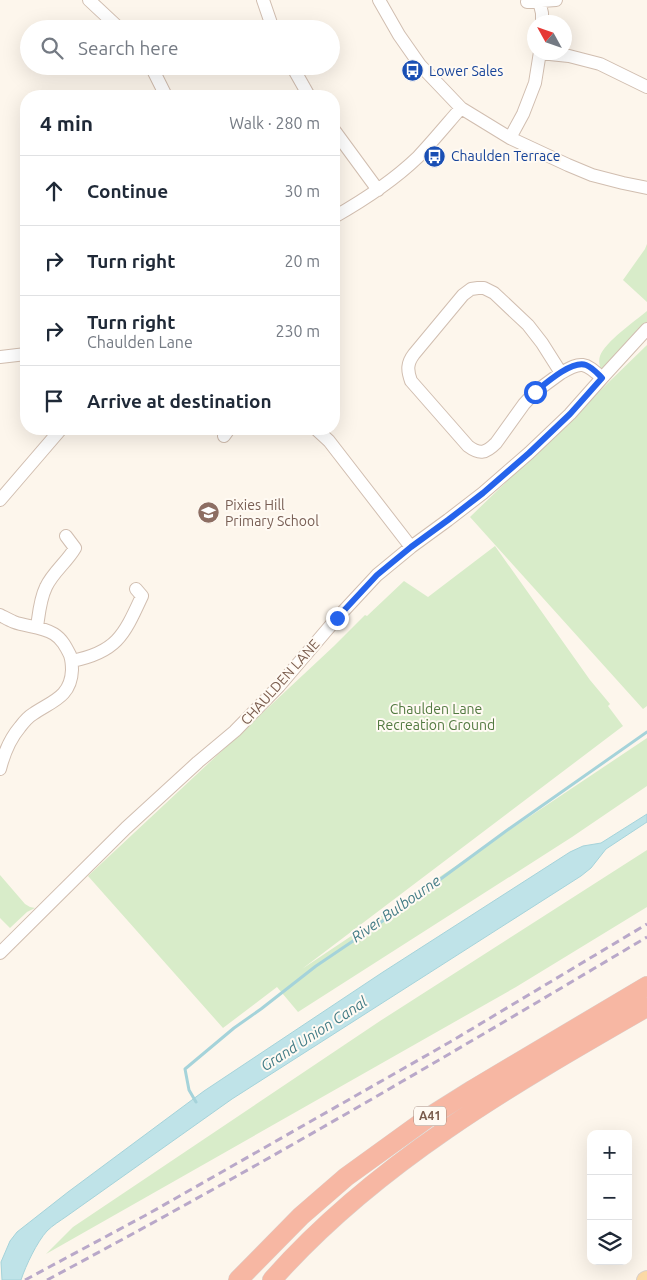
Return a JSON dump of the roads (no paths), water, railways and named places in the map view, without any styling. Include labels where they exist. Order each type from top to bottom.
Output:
[{"type":"highway","name":"A41","points":[[238,1280],[301,1216],[346,1177],[472,1090],[647,986]]},
{"type":"highway","name":"A41","points":[[272,1280],[331,1220],[370,1185],[412,1154],[476,1109],[647,1007]]},
{"type":"street","points":[[89,0],[110,20]]},
{"type":"street","points":[[263,0],[270,20]]},
{"type":"street","points":[[379,0],[399,35],[420,64],[461,108],[510,138],[544,155],[592,175],[647,188]]},
{"type":"street","points":[[542,15],[533,2],[556,0]]},
{"type":"street","points":[[572,57],[600,64],[647,87]]},
{"type":"street","points":[[510,138],[523,114],[535,83],[539,60]]},
{"type":"street","points":[[155,75],[163,90]]},
{"type":"street","points":[[297,75],[306,90]]},
{"type":"street","points":[[340,214],[378,190],[418,157],[461,108]]},
{"type":"street","points":[[340,138],[378,190]]},
{"type":"street","points":[[561,372],[528,325],[494,294],[484,288],[471,289],[463,295],[414,354],[408,366],[408,374],[411,380],[468,446],[479,452],[490,449],[535,392],[561,372],[580,364],[586,365],[602,378]]},
{"type":"street","name":"CHAULDEN LANE","points":[[0,953],[126,828],[235,731],[279,686],[337,618],[377,575],[483,493],[529,453],[570,414],[647,329]]},
{"type":"street","points":[[0,357],[20,355]]},
{"type":"street","points":[[0,500],[56,435]]},
{"type":"street","points":[[322,435],[411,547]]},
{"type":"street","points":[[37,626],[46,586],[75,548],[66,536]]},
{"type":"street","points":[[72,661],[104,651],[112,646],[128,627],[142,596],[136,589]]},
{"type":"street","points":[[0,614],[14,622],[37,626],[56,635],[67,649],[72,661],[72,675],[66,692],[32,715],[20,727],[2,753],[0,769]]},
{"type":"water","name":"Grand Union Canal","points":[[647,814],[647,822],[606,849],[591,868],[581,876],[232,1099],[57,1223],[39,1241],[21,1280],[2,1280],[1,1262],[10,1241],[17,1232],[204,1091],[383,972],[570,852],[583,846],[601,843]]},
{"type":"waterway","name":"River Bulbourne","points":[[196,1102],[189,1090],[185,1069],[234,1028],[316,966],[393,914],[506,831],[647,732]]},
{"type":"railway","points":[[25,1280],[148,1214],[450,1042],[647,924]]},
{"type":"railway","points":[[47,1280],[349,1112],[647,937]]},
{"type":"place","name":"Lower Sales","points":[[413,71]]},
{"type":"place","name":"Chaulden Terrace","points":[[435,156]]},
{"type":"place","name":"Pixies Hill Primary School","points":[[209,513]]},
{"type":"park label","name":"Chaulden Lane Recreation Ground","points":[[436,718]]}]
